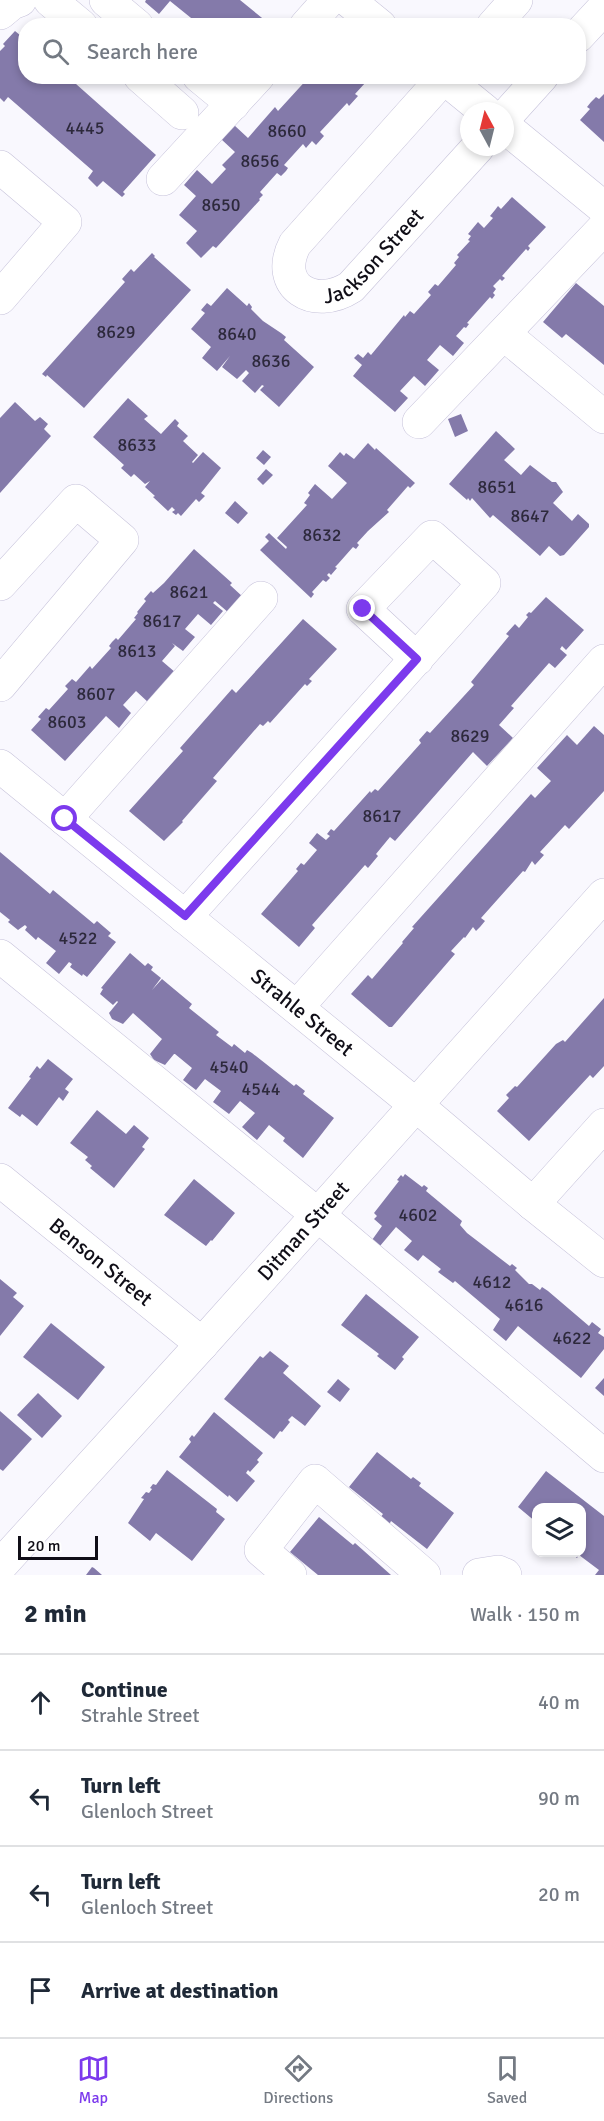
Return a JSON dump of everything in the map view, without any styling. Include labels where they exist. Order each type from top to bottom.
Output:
[{"type":"street","points":[[0,13],[12,3],[20,0]]},
{"type":"street","points":[[50,0],[71,18]]},
{"type":"street","points":[[106,0],[127,18]]},
{"type":"street","points":[[313,18],[329,0]]},
{"type":"street","points":[[348,0],[370,18]]},
{"type":"street","points":[[499,18],[516,0]]},
{"type":"street","points":[[586,28],[604,8]]},
{"type":"street","points":[[149,84],[182,113]]},
{"type":"street","points":[[208,84],[232,104]]},
{"type":"street","points":[[164,178],[251,84]]},
{"type":"street","name":"Jackson Street","points":[[438,84],[295,244],[290,253],[290,273],[298,288],[307,294],[326,298],[351,287],[470,156]]},
{"type":"street","points":[[452,84],[474,102]]},
{"type":"street","points":[[514,107],[535,84]]},
{"type":"street","points":[[514,134],[604,208]]},
{"type":"street","points":[[0,167],[65,222],[0,298]]},
{"type":"street","points":[[419,422],[604,228]]},
{"type":"street","points":[[504,334],[604,417]]},
{"type":"street","points":[[0,584],[76,501],[122,540],[0,685]]},
{"type":"street","points":[[65,819],[261,598]]},
{"type":"street","points":[[185,916],[417,659]]},
{"type":"street","points":[[297,1007],[604,661]]},
{"type":"street","name":"Strahle Street","points":[[0,766],[297,1007],[604,1261]]},
{"type":"street","name":"Ditman Street","points":[[0,1566],[604,895]]},
{"type":"street","points":[[0,956],[318,1215],[604,1456]]},
{"type":"street","points":[[533,1204],[604,1125]]},
{"type":"street","name":"Benson Street","points":[[0,1180],[202,1344]]},
{"type":"street","points":[[290,1575],[261,1550],[315,1481],[424,1575]]},
{"type":"building","points":[[146,0],[240,0],[262,18],[191,18],[170,1],[159,14],[145,2]]},
{"type":"building","points":[[15,31],[18,33],[18,84],[76,84],[156,155],[123,192],[125,194],[122,197],[103,181],[97,187],[88,178],[93,171],[8,97],[4,102],[0,98],[0,51],[5,46],[3,44]]},
{"type":"building","points":[[303,84],[364,84],[355,94],[358,96],[349,106],[347,103],[320,132],[324,136],[316,145],[312,141],[306,148],[303,144],[284,165],[288,168],[286,171],[281,176],[277,173],[260,192],[263,195],[260,200],[216,248],[213,246],[201,258],[186,243],[197,231],[179,215],[196,196],[184,185],[197,170],[212,184],[226,169],[222,165],[235,152],[221,139],[234,125],[248,138],[275,107],[278,111]]},
{"type":"building","points":[[604,94],[604,142],[580,120],[590,109],[587,107],[591,102]]},
{"type":"building","points":[[512,197],[546,227],[528,246],[530,248],[528,251],[526,249],[502,276],[505,278],[502,281],[500,279],[493,286],[496,289],[492,299],[490,297],[467,323],[469,324],[466,328],[464,327],[456,336],[464,343],[453,356],[440,345],[427,360],[439,370],[425,386],[414,376],[400,391],[408,398],[395,412],[353,376],[362,365],[354,358],[358,354],[363,358],[368,352],[371,355],[404,315],[405,317],[410,311],[414,314],[431,295],[428,292],[435,284],[438,286],[456,265],[454,263],[459,257],[457,255],[470,241],[468,240],[471,236],[468,234],[478,222],[484,228],[493,218],[490,216],[498,206],[501,209]]},
{"type":"building","points":[[152,253],[191,290],[84,408],[47,375],[46,377],[42,374],[125,282],[122,279],[131,269],[134,272]]},
{"type":"building","points":[[576,283],[604,306],[604,365],[566,334],[562,338],[543,322]]},
{"type":"building","points":[[227,288],[247,306],[249,303],[251,309],[263,321],[286,337],[284,340],[314,367],[279,407],[260,390],[264,386],[262,385],[255,393],[242,381],[249,373],[246,370],[237,379],[222,367],[230,356],[217,371],[202,358],[211,347],[191,329],[205,313],[201,310],[207,303],[211,306]]},
{"type":"building","points":[[128,398],[148,416],[144,419],[161,434],[175,419],[179,423],[177,426],[188,436],[183,441],[198,455],[193,463],[203,452],[221,468],[201,493],[205,496],[199,502],[196,499],[181,516],[172,512],[175,510],[172,507],[168,511],[153,497],[155,496],[145,487],[150,481],[145,484],[134,474],[131,477],[121,468],[124,465],[93,437]]},
{"type":"building","points":[[15,402],[35,421],[40,417],[48,424],[44,429],[51,436],[0,493],[0,418]]},
{"type":"building","points":[[461,414],[468,431],[455,437],[448,419]]},
{"type":"building","points":[[496,431],[515,449],[504,460],[521,475],[530,465],[552,482],[556,482],[563,492],[553,503],[572,521],[578,514],[589,524],[589,527],[564,555],[560,556],[549,546],[540,556],[493,515],[490,518],[472,498],[470,501],[468,498],[467,500],[449,484]]},
{"type":"building","points":[[368,443],[415,483],[410,488],[408,486],[387,510],[389,512],[357,543],[359,545],[356,549],[353,547],[331,575],[329,573],[327,575],[330,578],[326,582],[323,580],[312,592],[314,594],[311,598],[260,550],[269,541],[265,537],[269,533],[286,549],[287,547],[277,538],[307,505],[304,503],[315,484],[332,499],[347,483],[328,466],[340,452],[354,459]]},
{"type":"building","points":[[263,450],[271,457],[264,465],[256,458]]},
{"type":"building","points":[[266,469],[273,475],[263,485],[257,479]]},
{"type":"building","points":[[235,501],[248,513],[238,524],[225,513]]},
{"type":"building","points":[[194,549],[232,583],[230,585],[243,597],[229,613],[215,601],[213,603],[223,611],[211,625],[198,614],[185,629],[195,637],[183,651],[172,643],[175,646],[162,661],[176,673],[149,703],[136,691],[123,705],[131,713],[119,728],[106,716],[65,761],[31,730],[41,719],[38,717],[46,708],[49,710],[68,689],[65,686],[72,679],[76,682],[90,666],[92,669],[111,648],[109,646],[112,642],[116,638],[118,640],[136,619],[134,618],[137,612],[146,601],[144,599],[151,591],[153,593],[164,583]]},
{"type":"building","points":[[546,597],[584,630],[566,650],[562,646],[560,649],[567,655],[555,668],[549,663],[511,706],[514,708],[499,725],[513,738],[487,766],[473,752],[395,841],[390,837],[368,868],[365,865],[312,925],[315,928],[299,947],[261,914],[298,871],[296,869],[301,863],[304,865],[317,850],[309,843],[317,833],[326,840],[330,836],[327,834],[331,829],[334,831],[370,791],[371,793],[375,789],[378,791],[421,743],[419,740],[427,731],[430,733],[474,685],[471,682],[509,636],[506,634],[515,624],[519,628],[528,617],[526,615],[531,613]]},
{"type":"building","points":[[303,619],[337,649],[309,679],[312,681],[307,686],[305,684],[270,723],[268,721],[263,726],[260,724],[213,778],[217,781],[164,841],[129,811],[183,751],[180,748],[232,689],[236,693]]},
{"type":"building","points":[[594,726],[604,735],[604,791],[569,829],[565,825],[540,852],[544,855],[535,865],[532,861],[525,872],[523,871],[481,918],[485,921],[480,927],[476,931],[473,927],[451,951],[455,954],[392,1027],[389,1027],[351,994],[368,975],[372,979],[403,943],[414,928],[412,927],[531,794],[535,798],[551,781],[537,768],[567,735],[577,745]]},
{"type":"building","points":[[0,852],[50,894],[53,890],[94,924],[97,921],[111,933],[108,936],[116,942],[87,977],[70,967],[72,964],[69,962],[59,974],[46,963],[56,951],[38,937],[36,940],[25,930],[27,927],[25,925],[18,930],[0,912]]},
{"type":"building","points":[[130,953],[145,966],[148,963],[153,967],[151,970],[161,978],[152,990],[162,979],[192,1004],[189,1008],[219,1032],[216,1035],[232,1047],[234,1044],[245,1053],[247,1050],[252,1053],[294,1086],[296,1084],[305,1091],[303,1094],[334,1118],[303,1158],[283,1141],[285,1138],[269,1125],[257,1140],[242,1127],[255,1113],[240,1101],[229,1114],[213,1102],[221,1091],[205,1079],[196,1090],[183,1080],[192,1068],[175,1054],[165,1065],[154,1060],[150,1054],[162,1039],[133,1013],[123,1024],[112,1019],[109,1013],[118,1002],[113,1005],[100,994],[103,989],[101,988]]},
{"type":"building","points":[[604,998],[604,1066],[593,1078],[590,1075],[529,1141],[497,1111],[509,1098],[506,1095],[515,1086],[517,1087],[556,1044],[563,1040],[565,1042]]},
{"type":"building","points":[[48,1059],[73,1079],[65,1089],[69,1092],[63,1101],[59,1097],[37,1126],[22,1114],[20,1117],[8,1108],[31,1078],[29,1077],[37,1066],[40,1069]]},
{"type":"building","points":[[97,1110],[126,1134],[134,1125],[149,1138],[142,1147],[145,1149],[114,1188],[90,1168],[92,1166],[85,1160],[88,1157],[70,1143]]},
{"type":"building","points":[[405,1174],[422,1187],[424,1185],[428,1188],[426,1191],[462,1221],[460,1225],[467,1233],[510,1266],[512,1264],[517,1268],[515,1270],[529,1284],[540,1290],[542,1287],[589,1326],[592,1322],[601,1329],[598,1333],[604,1337],[604,1349],[581,1378],[518,1326],[506,1341],[493,1330],[500,1319],[455,1281],[453,1283],[438,1272],[441,1269],[423,1255],[418,1261],[404,1250],[412,1241],[396,1227],[380,1246],[372,1240],[382,1226],[374,1219],[377,1216],[374,1213],[399,1181],[397,1180]]},
{"type":"building","points":[[194,1179],[235,1213],[206,1246],[164,1215]]},
{"type":"building","points":[[0,1279],[17,1293],[13,1297],[24,1306],[0,1336]]},
{"type":"building","points":[[366,1294],[419,1337],[402,1357],[404,1359],[395,1370],[377,1356],[379,1354],[341,1325]]},
{"type":"building","points":[[51,1323],[105,1367],[78,1400],[23,1357]]},
{"type":"building","points":[[270,1351],[289,1366],[283,1373],[321,1406],[305,1426],[292,1416],[288,1420],[290,1422],[274,1439],[224,1399],[260,1356],[263,1358]]},
{"type":"building","points":[[604,1378],[604,1396],[595,1388]]},
{"type":"building","points":[[338,1379],[350,1389],[340,1402],[327,1392]]},
{"type":"building","points":[[38,1393],[62,1416],[42,1438],[17,1415]]},
{"type":"building","points":[[0,1411],[32,1439],[3,1471],[0,1469]]},
{"type":"building","points":[[214,1412],[263,1453],[257,1460],[259,1462],[250,1472],[248,1470],[246,1473],[255,1481],[237,1502],[179,1457],[191,1442],[189,1439],[192,1435],[194,1437]]},
{"type":"building","points":[[377,1452],[411,1479],[413,1477],[421,1483],[419,1486],[454,1513],[427,1549],[391,1521],[389,1525],[380,1518],[383,1514],[349,1487]]},
{"type":"building","points":[[167,1470],[217,1509],[216,1512],[225,1519],[192,1561],[156,1533],[150,1541],[128,1523],[144,1499],[141,1498],[146,1492],[149,1493],[153,1484],[156,1485]]},
{"type":"building","points":[[546,1471],[604,1516],[604,1575],[595,1575],[599,1570],[582,1557],[586,1557],[586,1503],[532,1503],[532,1519],[518,1507]]},
{"type":"building","points":[[319,1517],[353,1545],[355,1543],[391,1575],[318,1575],[290,1552]]},
{"type":"building","points":[[92,1567],[94,1568],[102,1575],[86,1575]]},
{"type":"route","points":[[65,819],[185,916],[417,659],[363,609]]}]
